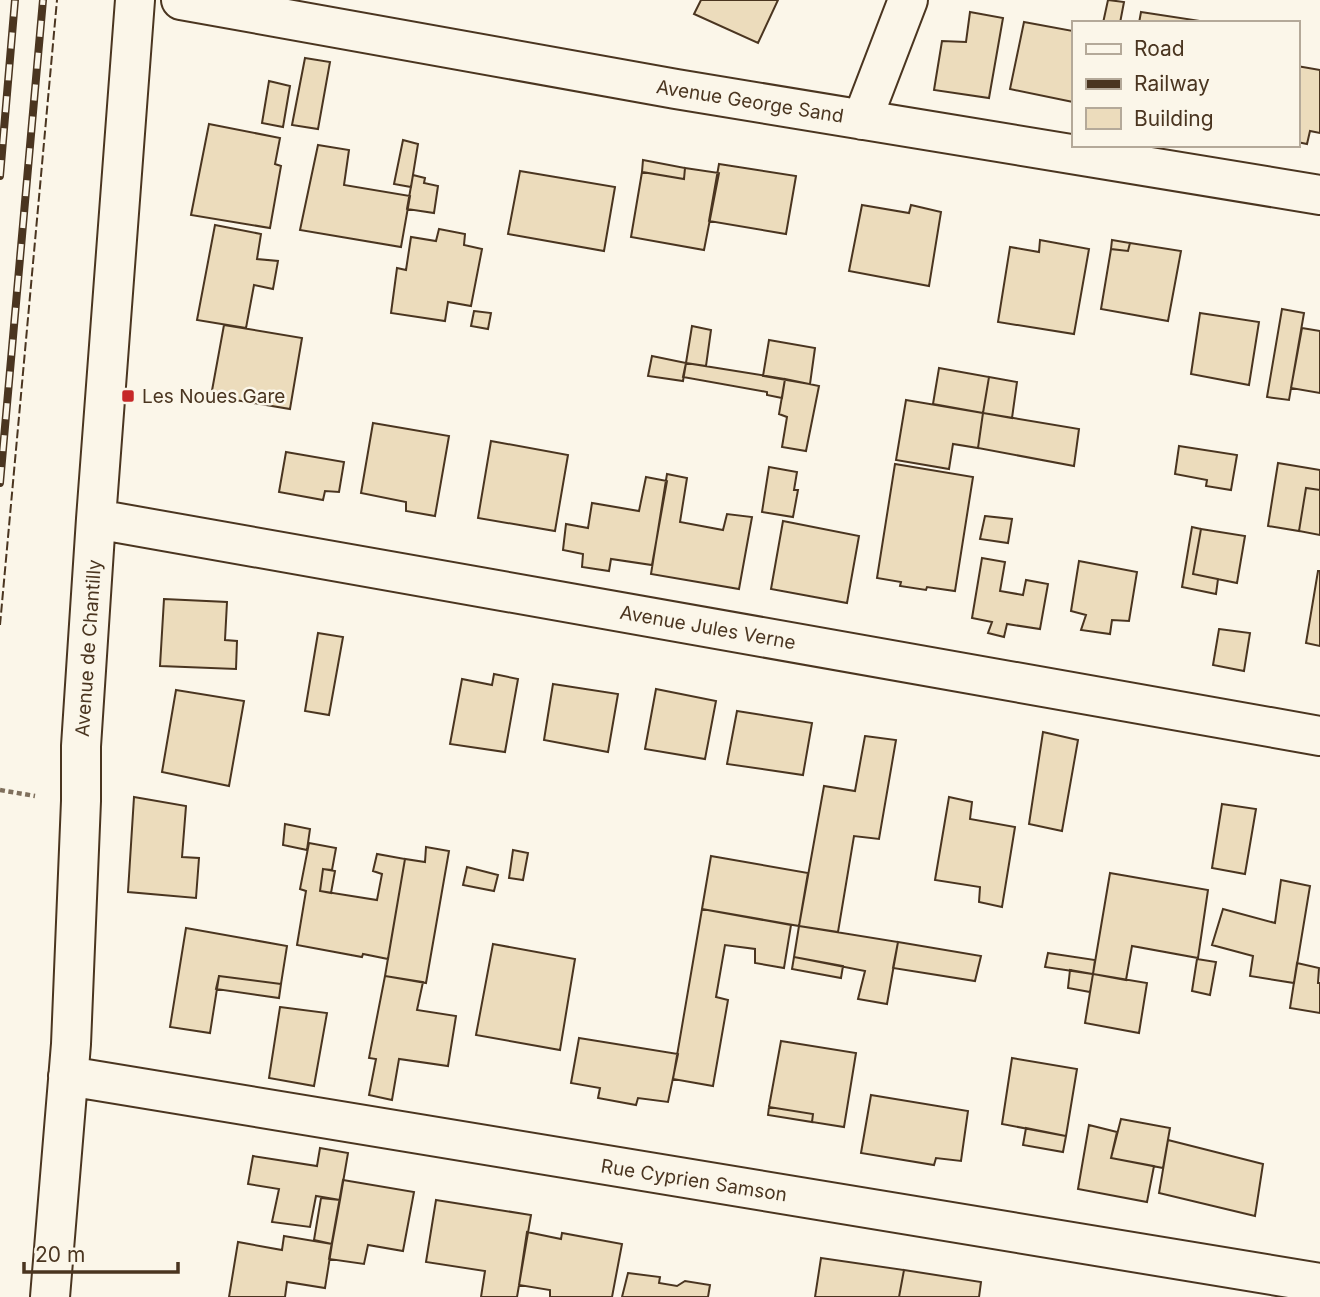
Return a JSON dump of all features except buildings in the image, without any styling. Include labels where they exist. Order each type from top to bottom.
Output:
[{"type":"street","name":"Avenue de Chantilly","points":[[50,1297],[68,1076],[82,746],[96,519],[135,0]]},
{"type":"street","name":"Avenue George Sand","points":[[181,0],[676,89],[1320,195]]},
{"type":"street","points":[[862,120],[908,0]]},
{"type":"street","name":"Avenue Jules Verne","points":[[96,519],[1320,736]]},
{"type":"street","name":"Rue Cyprien Samson","points":[[68,1076],[1320,1283]]},
{"type":"path","points":[[0,790],[32,796]]},
{"type":"railway","points":[[0,176],[15,0]]},
{"type":"railway","points":[[0,483],[43,0]]},
{"type":"fence","points":[[0,625],[57,0]]},
{"type":"place","name":"Les Noues Gare","points":[[128,396]]}]
